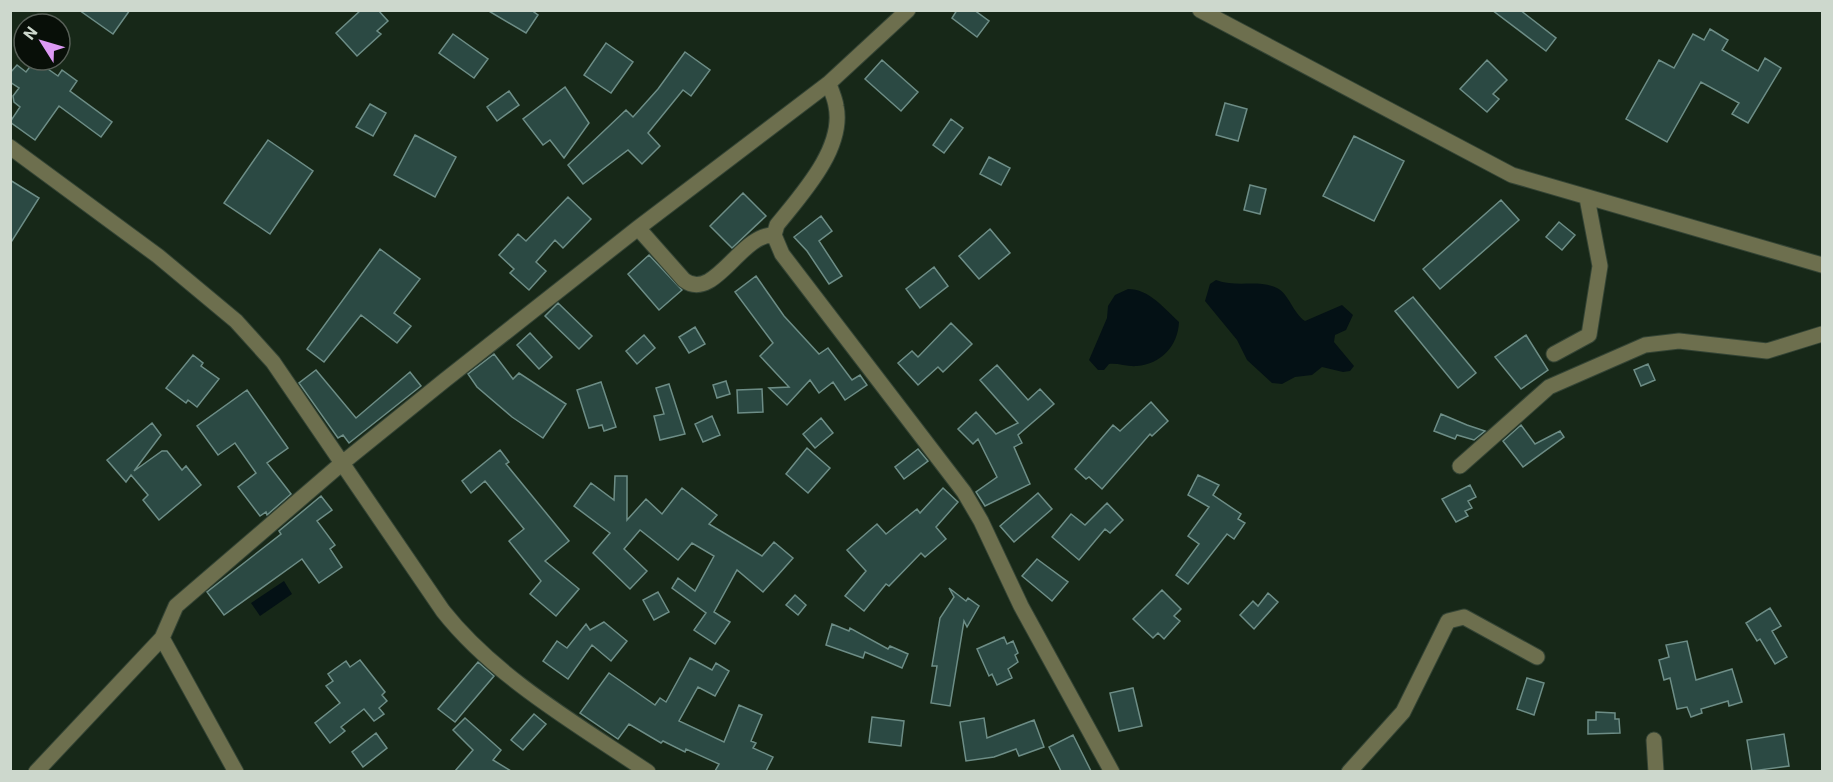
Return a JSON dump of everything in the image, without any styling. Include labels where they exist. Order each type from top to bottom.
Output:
[{"type":"street","points":[[36,771],[162,638],[176,606],[341,464],[638,228],[829,83],[908,10]]},
{"type":"street","points":[[1200,10],[1507,173],[1822,265]]},
{"type":"street","points":[[829,83],[837,107],[828,153],[815,177],[777,225],[774,235],[782,254],[964,492],[981,521],[1021,606],[1112,771]]},
{"type":"street","points":[[10,147],[158,256],[236,321],[273,362],[443,611],[472,646],[563,715],[648,771]]},
{"type":"street","points":[[1554,354],[1589,335],[1600,266],[1587,198]]},
{"type":"street","points":[[638,228],[684,280],[697,286],[725,269],[753,240],[764,234],[774,235]]},
{"type":"street","points":[[1460,466],[1549,387],[1645,345],[1679,341],[1767,351],[1822,334]]},
{"type":"street","points":[[1349,771],[1403,712],[1448,621],[1464,617],[1537,657]]},
{"type":"street","points":[[162,638],[236,771]]},
{"type":"street","points":[[1654,740],[1656,771]]},
{"type":"shaded area","points":[[1216,280],[1263,284],[1277,288],[1305,321],[1342,305],[1353,315],[1346,330],[1335,335],[1334,342],[1354,366],[1350,371],[1343,372],[1322,367],[1312,375],[1295,377],[1282,384],[1272,383],[1247,360],[1237,340],[1205,301],[1210,284]]},
{"type":"shaded area","points":[[1128,289],[1143,292],[1162,305],[1179,322],[1178,331],[1172,346],[1154,362],[1137,366],[1109,364],[1104,370],[1098,370],[1089,360],[1107,318],[1108,306],[1115,295]]},
{"type":"shaded area","points":[[284,581],[292,594],[260,616],[251,603]]},
{"type":"building","points":[[79,10],[130,10],[113,34]]},
{"type":"building","points":[[361,10],[378,10],[388,21],[377,31],[381,34],[357,56],[336,33]]},
{"type":"building","points":[[487,10],[531,10],[538,15],[526,33]]},
{"type":"building","points":[[957,10],[974,10],[989,21],[977,37],[952,18]]},
{"type":"building","points":[[1492,10],[1520,10],[1556,38],[1546,51]]},
{"type":"building","points":[[1710,29],[1728,40],[1722,50],[1758,71],[1765,58],[1781,68],[1748,123],[1732,114],[1739,103],[1701,82],[1667,142],[1626,119],[1659,60],[1674,68],[1693,34],[1704,40]]},
{"type":"building","points":[[453,34],[488,59],[474,78],[439,53]]},
{"type":"building","points":[[606,43],[633,62],[611,93],[584,75]]},
{"type":"building","points":[[685,52],[710,70],[691,96],[683,90],[648,133],[660,146],[642,164],[628,150],[583,184],[568,165],[626,110],[633,117],[658,89]]},
{"type":"building","points":[[882,60],[918,92],[901,111],[865,79]]},
{"type":"building","points":[[1487,60],[1507,80],[1493,94],[1499,99],[1487,112],[1460,89]]},
{"type":"building","points":[[12,71],[52,72],[58,76],[61,72],[65,72],[77,81],[70,91],[112,122],[101,137],[59,106],[35,140],[10,122],[20,107],[14,102],[13,96],[19,88],[10,82]]},
{"type":"building","points":[[565,87],[589,123],[564,158],[550,140],[543,145],[523,119]]},
{"type":"building","points":[[509,91],[519,105],[497,121],[487,107]]},
{"type":"building","points":[[1225,103],[1247,109],[1238,141],[1216,135]]},
{"type":"building","points":[[370,104],[386,113],[373,136],[356,127]]},
{"type":"building","points":[[951,119],[963,128],[944,153],[933,145]]},
{"type":"building","points":[[415,135],[456,157],[435,197],[394,175]]},
{"type":"building","points":[[1354,136],[1404,161],[1374,221],[1323,196]]},
{"type":"building","points":[[268,140],[313,171],[270,234],[224,203]]},
{"type":"building","points":[[989,157],[1010,168],[1001,185],[980,174]]},
{"type":"building","points":[[10,180],[39,198],[10,244]]},
{"type":"building","points":[[1250,185],[1266,189],[1260,214],[1244,210]]},
{"type":"building","points":[[743,193],[766,216],[732,248],[710,226]]},
{"type":"building","points":[[568,197],[591,219],[563,248],[555,240],[536,262],[546,271],[529,290],[510,273],[514,269],[499,255],[518,234],[526,241]]},
{"type":"building","points":[[1501,200],[1519,220],[1440,289],[1423,269]]},
{"type":"building","points":[[821,216],[832,231],[819,241],[842,276],[829,284],[807,251],[794,237]]},
{"type":"building","points":[[1559,222],[1575,235],[1562,250],[1546,237]]},
{"type":"building","points":[[990,229],[1010,253],[979,279],[959,256]]},
{"type":"building","points":[[380,249],[420,279],[394,313],[411,326],[397,343],[361,315],[324,362],[307,349]]},
{"type":"building","points":[[649,255],[682,290],[659,310],[628,274]]},
{"type":"building","points":[[934,267],[948,286],[920,308],[906,289]]},
{"type":"building","points":[[756,276],[784,316],[819,354],[828,348],[852,380],[860,375],[867,385],[845,400],[833,382],[819,393],[810,380],[787,405],[769,388],[789,387],[760,356],[773,343],[735,292]]},
{"type":"building","points":[[1413,297],[1476,373],[1458,388],[1395,311]]},
{"type":"building","points":[[558,303],[592,336],[579,349],[545,316]]},
{"type":"building","points":[[951,323],[972,344],[943,372],[938,367],[918,385],[898,363],[912,351],[918,357]]},
{"type":"building","points":[[695,327],[705,344],[689,353],[679,337]]},
{"type":"building","points":[[530,333],[552,357],[539,369],[517,345]]},
{"type":"building","points":[[644,335],[655,348],[637,364],[626,351]]},
{"type":"building","points":[[1526,335],[1548,370],[1521,389],[1495,357]]},
{"type":"building","points":[[494,354],[513,379],[519,373],[566,404],[543,438],[512,417],[477,387],[468,374]]},
{"type":"building","points":[[193,355],[203,363],[201,366],[219,379],[197,407],[188,400],[186,403],[166,388]]},
{"type":"building","points":[[1648,364],[1655,380],[1641,386],[1634,370]]},
{"type":"building","points":[[997,365],[1028,400],[1040,389],[1054,404],[1018,435],[1022,443],[1014,447],[1030,484],[985,506],[976,492],[997,477],[978,439],[973,444],[958,429],[976,412],[996,434],[1018,423],[980,380]]},
{"type":"building","points":[[316,370],[356,418],[410,372],[421,386],[349,443],[343,435],[338,438],[299,383]]},
{"type":"building","points":[[726,381],[730,394],[717,398],[713,385]]},
{"type":"building","points":[[601,382],[616,427],[604,431],[602,425],[589,428],[577,390]]},
{"type":"building","points":[[669,384],[685,434],[660,440],[654,416],[664,414],[656,388]]},
{"type":"building","points":[[762,389],[763,412],[738,413],[737,390]]},
{"type":"building","points":[[247,390],[288,448],[267,463],[291,494],[267,515],[266,512],[260,516],[238,487],[256,473],[235,443],[218,455],[197,426]]},
{"type":"building","points":[[1151,402],[1168,421],[1152,436],[1150,434],[1102,489],[1089,477],[1086,479],[1075,469],[1113,425],[1120,431]]},
{"type":"building","points":[[1441,414],[1485,431],[1474,440],[1457,435],[1455,439],[1434,431]]},
{"type":"building","points":[[712,416],[720,435],[703,442],[695,424]]},
{"type":"building","points":[[821,418],[833,433],[815,448],[803,434]]},
{"type":"building","points":[[152,423],[161,435],[134,471],[162,451],[167,451],[182,470],[186,466],[201,485],[159,520],[143,500],[148,495],[131,475],[126,482],[107,460]]},
{"type":"building","points":[[1521,425],[1535,444],[1560,431],[1564,437],[1523,467],[1503,441]]},
{"type":"building","points":[[807,448],[830,468],[808,493],[786,474]]},
{"type":"building","points":[[918,449],[928,461],[904,479],[895,467]]},
{"type":"building","points":[[500,450],[509,462],[506,464],[569,541],[545,561],[579,589],[556,616],[530,594],[541,581],[509,541],[524,529],[485,481],[471,493],[462,481]]},
{"type":"building","points":[[1198,475],[1219,485],[1213,495],[1241,514],[1238,519],[1245,523],[1234,539],[1227,534],[1188,584],[1176,575],[1199,544],[1188,536],[1209,507],[1188,495]]},
{"type":"building","points":[[615,476],[627,476],[627,520],[646,499],[662,514],[682,488],[717,515],[709,524],[762,556],[774,542],[793,558],[763,592],[737,570],[714,612],[730,622],[715,644],[694,630],[706,613],[672,588],[678,578],[695,591],[714,556],[692,543],[678,560],[640,530],[624,549],[647,571],[630,589],[593,553],[610,533],[574,506],[591,483],[614,500]]},
{"type":"building","points":[[1470,485],[1476,497],[1468,501],[1472,508],[1465,511],[1468,516],[1456,522],[1442,499]]},
{"type":"building","points":[[943,488],[958,502],[936,527],[946,539],[925,557],[921,553],[889,586],[886,584],[864,611],[845,596],[866,571],[847,550],[877,524],[886,534],[917,509],[920,513]]},
{"type":"building","points":[[1038,493],[1052,509],[1014,542],[1000,526]]},
{"type":"building","points":[[321,496],[332,510],[317,521],[335,545],[330,549],[342,567],[319,583],[302,559],[224,615],[207,592],[281,534],[279,531]]},
{"type":"building","points":[[1107,503],[1123,520],[1110,533],[1105,529],[1079,560],[1052,537],[1071,514],[1085,525]]},
{"type":"building","points":[[1037,559],[1068,582],[1052,601],[1022,576]]},
{"type":"building","points":[[949,588],[966,601],[968,598],[979,606],[967,627],[964,621],[950,706],[931,703],[937,666],[932,666],[940,618],[954,597]]},
{"type":"building","points":[[1162,590],[1181,609],[1174,616],[1180,621],[1164,639],[1158,633],[1153,638],[1133,619]]},
{"type":"building","points":[[658,592],[669,612],[654,620],[643,600]]},
{"type":"building","points":[[1268,593],[1278,602],[1254,629],[1240,615],[1253,601],[1258,606]]},
{"type":"building","points":[[795,595],[806,605],[798,615],[786,605]]},
{"type":"building","points":[[1770,608],[1781,626],[1772,631],[1787,657],[1775,664],[1760,639],[1757,641],[1746,623]]},
{"type":"building","points":[[604,622],[627,641],[611,661],[592,645],[568,679],[543,661],[557,641],[567,648],[586,624],[590,630]]},
{"type":"building","points":[[832,624],[849,631],[850,628],[888,649],[890,646],[908,654],[902,668],[865,652],[863,658],[826,645]]},
{"type":"building","points":[[1004,637],[1007,644],[1013,641],[1018,653],[1015,655],[1018,662],[1008,669],[1012,678],[997,685],[992,674],[989,676],[977,649]]},
{"type":"building","points":[[1687,641],[1696,680],[1732,669],[1742,702],[1729,706],[1728,701],[1701,709],[1702,713],[1691,717],[1687,707],[1677,709],[1670,678],[1664,680],[1659,660],[1669,657],[1666,645]]},
{"type":"building","points":[[690,658],[712,670],[716,663],[729,671],[715,696],[698,687],[679,721],[724,742],[739,705],[762,715],[751,741],[756,743],[753,748],[773,757],[766,771],[715,771],[719,764],[686,749],[685,752],[663,741],[661,743],[629,724],[618,739],[580,713],[609,673],[655,705],[660,698],[666,702]]},
{"type":"building","points":[[360,660],[385,692],[382,695],[387,701],[379,708],[384,714],[374,721],[364,709],[341,727],[345,731],[330,743],[315,723],[340,703],[326,686],[333,681],[328,674],[346,661],[350,667]]},
{"type":"building","points":[[478,662],[494,676],[455,722],[438,709]]},
{"type":"building","points":[[1527,678],[1544,683],[1534,715],[1517,709]]},
{"type":"building","points":[[1133,688],[1142,726],[1119,731],[1110,693]]},
{"type":"building","points":[[1596,712],[1615,713],[1615,719],[1619,719],[1620,733],[1588,734],[1588,720],[1596,720]]},
{"type":"building","points":[[534,714],[546,724],[523,750],[511,740]]},
{"type":"building","points":[[872,717],[904,721],[901,746],[869,742]]},
{"type":"building","points":[[465,718],[501,750],[493,760],[511,771],[455,771],[473,750],[453,730]]},
{"type":"building","points":[[984,718],[987,738],[1034,720],[1044,747],[1019,756],[1016,749],[994,757],[966,761],[960,722]]},
{"type":"building","points":[[376,733],[387,748],[363,767],[352,752]]},
{"type":"building","points":[[1784,734],[1789,766],[1752,771],[1747,740]]},
{"type":"building","points":[[1073,735],[1091,771],[1061,771],[1049,747]]}]
